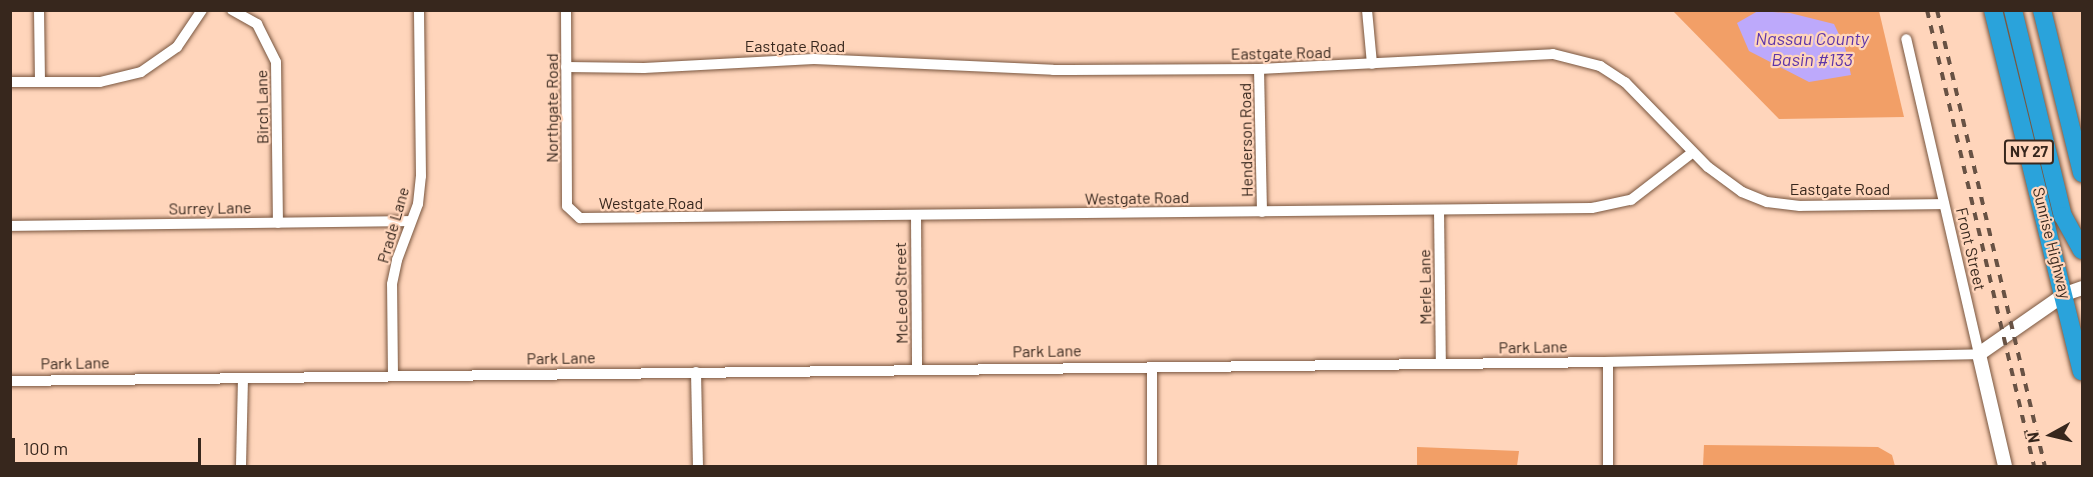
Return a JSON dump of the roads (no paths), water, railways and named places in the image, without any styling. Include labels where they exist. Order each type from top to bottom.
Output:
[{"type":"highway","name":"Sunrise Highway","points":[[1993,10],[2065,294],[2082,371]]},
{"type":"highway","points":[[2013,10],[2063,216],[2082,250]]},
{"type":"highway","points":[[2020,10],[2030,17],[2053,62]]},
{"type":"highway","name":"NY 27","points":[[2042,10],[2082,173]]},
{"type":"street","points":[[39,10],[40,82]]},
{"type":"street","points":[[10,82],[100,82],[141,72],[177,47],[202,10]]},
{"type":"street","name":"Birch Lane","points":[[232,10],[257,24],[276,62],[278,223]]},
{"type":"street","name":"Prade Lane","points":[[393,376],[392,284],[410,221],[418,204],[421,176],[419,10]]},
{"type":"street","name":"Northgate Road","points":[[566,10],[567,206]]},
{"type":"street","points":[[1367,10],[1372,64]]},
{"type":"street","name":"Front Street","points":[[1906,39],[2005,466]]},
{"type":"street","name":"Eastgate Road","points":[[566,66],[644,68],[814,59],[1053,70],[1259,69],[1528,54],[1572,56],[1600,66],[1625,82],[1693,152],[1727,183],[1767,202],[1800,206],[1944,204]]},
{"type":"street","name":"Henderson Road","points":[[1259,69],[1262,212]]},
{"type":"street","name":"Westgate Road","points":[[567,206],[580,218],[1439,210],[1618,205],[1648,190],[1693,152]]},
{"type":"street","name":"Merle Lane","points":[[1439,210],[1441,364]]},
{"type":"street","name":"McLeod Street","points":[[916,216],[917,369]]},
{"type":"street","name":"Surrey Lane","points":[[10,226],[410,221]]},
{"type":"street","points":[[1978,354],[2065,294],[2082,288]]},
{"type":"street","name":"Park Lane","points":[[10,381],[1608,362],[1978,354]]},
{"type":"street","points":[[1608,362],[1608,466]]},
{"type":"street","points":[[1152,367],[1152,466]]},
{"type":"street","points":[[696,372],[698,466]]},
{"type":"street","points":[[241,466],[243,378]]},
{"type":"water","name":"Nassau County Basin #133","points":[[1758,11],[1790,13],[1834,24],[1845,47],[1851,75],[1809,82],[1749,51],[1737,23]]},
{"type":"railway","points":[[1927,10],[2034,466]]},
{"type":"railway","points":[[1937,10],[2045,466]]}]
